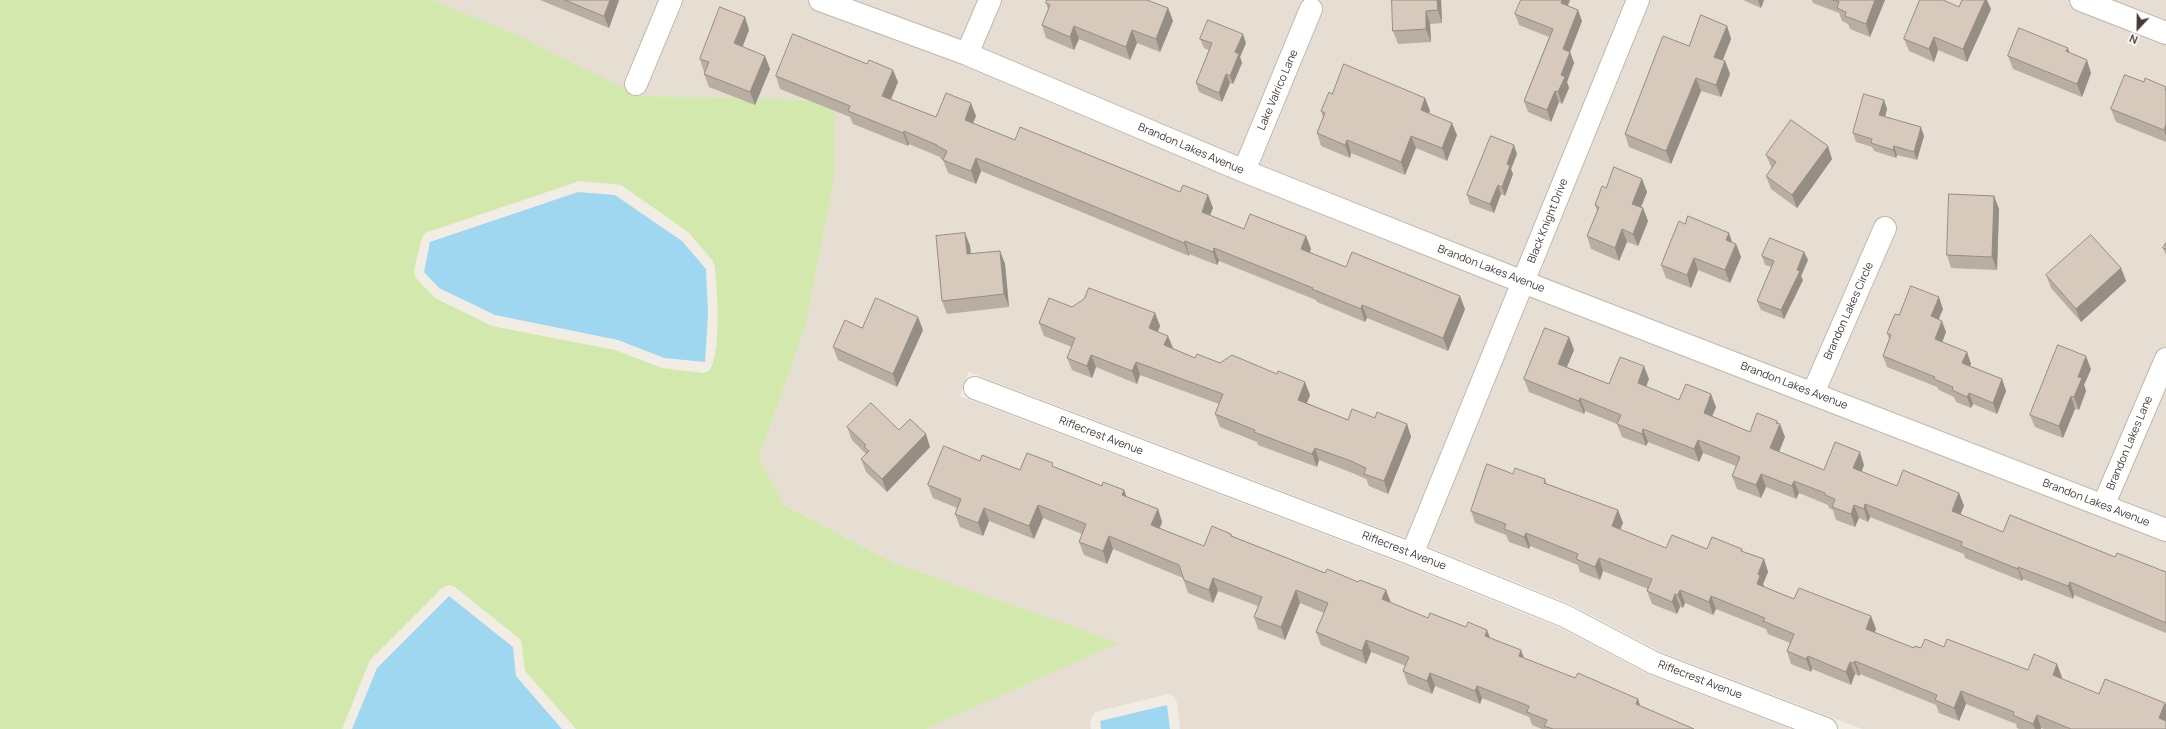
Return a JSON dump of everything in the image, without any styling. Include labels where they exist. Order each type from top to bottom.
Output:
[{"type":"street","points":[[636,84],[671,0]]},
{"type":"street","name":"Brandon Lakes Avenue","points":[[820,0],[967,54],[1244,171],[1523,282],[2166,530]]},
{"type":"street","points":[[967,54],[990,0]]},
{"type":"street","name":"Black Knight Drive","points":[[1412,554],[1638,0]]},
{"type":"street","points":[[2081,0],[2166,33]]},
{"type":"street","name":"Lake Valrico Lane","points":[[1244,171],[1312,9]]},
{"type":"street","name":"Brandon Lakes Circle","points":[[1813,393],[1885,228]]},
{"type":"street","name":"Brandon Lakes Lane","points":[[2103,506],[2166,359]]},
{"type":"street","name":"Riflecrest Avenue","points":[[975,388],[1412,554],[1565,616],[1654,663],[1826,729]]},
{"type":"shaded area","points":[[431,0],[1626,0],[1406,538],[969,372],[960,396],[1407,566],[1560,628],[1650,675],[1791,729],[1180,729],[1177,703],[1174,697],[1168,694],[1095,712],[1090,721],[1091,729],[926,729],[1118,643],[894,563],[784,505],[759,458],[805,328],[825,100],[640,96],[509,31]]},
{"type":"shaded area","points":[[1650,0],[2166,0],[2166,729],[1862,729],[1659,651],[1570,604],[1427,546]]},
{"type":"green space","points":[[0,0],[431,0],[509,31],[640,96],[835,101],[834,177],[805,328],[759,458],[784,505],[894,563],[1119,643],[926,729],[576,729],[525,671],[521,640],[455,587],[449,585],[442,588],[370,660],[342,729],[0,729]],"holes":[[[580,181],[621,185],[688,232],[713,261],[715,267],[718,321],[716,351],[709,371],[703,373],[662,368],[615,350],[492,326],[435,298],[415,277],[414,270],[421,241],[425,233]]]},
{"type":"water","points":[[578,192],[615,195],[682,241],[706,269],[708,314],[705,362],[664,358],[618,340],[495,315],[439,288],[424,272],[430,242]]},
{"type":"water","points":[[449,596],[513,647],[516,676],[562,729],[352,729],[377,668]]},
{"type":"water","points":[[1167,705],[1170,729],[1101,729],[1100,721]]},
{"type":"building","points":[[565,0],[610,0],[604,16]]},
{"type":"building","points":[[1047,0],[1147,0],[1168,8],[1156,39],[1132,30],[1126,47],[1074,26],[1070,37],[1042,25],[1050,5],[1046,3]]},
{"type":"building","points":[[1392,0],[1437,0],[1438,10],[1426,11],[1426,29],[1393,31]]},
{"type":"building","points":[[1521,0],[1562,0],[1561,3],[1578,10],[1563,49],[1570,52],[1561,75],[1565,77],[1558,92],[1555,91],[1547,110],[1524,101],[1553,29],[1515,14]]},
{"type":"building","points":[[1833,0],[1875,0],[1866,24],[1845,16],[1846,12],[1837,8],[1839,2]]},
{"type":"building","points":[[1920,0],[1943,0],[1959,7],[1962,0],[1985,0],[1963,49],[1934,37],[1929,49],[1904,39]]},
{"type":"building","points":[[720,7],[745,17],[734,43],[765,56],[750,92],[704,74],[709,62],[700,59]]},
{"type":"building","points":[[1701,15],[1727,26],[1714,57],[1725,61],[1716,85],[1696,78],[1666,151],[1625,134],[1663,36],[1689,46]]},
{"type":"building","points":[[1208,20],[1243,34],[1235,52],[1239,54],[1230,76],[1226,74],[1219,93],[1196,83],[1212,43],[1200,39]]},
{"type":"building","points":[[2019,28],[2068,48],[2066,51],[2087,60],[2077,84],[2008,56]]},
{"type":"building","points":[[793,34],[867,64],[869,60],[893,70],[882,96],[936,117],[946,93],[971,103],[965,120],[1015,140],[1020,127],[1180,192],[1183,185],[1208,195],[1202,212],[1244,229],[1250,214],[1306,236],[1301,249],[1346,267],[1352,252],[1460,296],[1443,338],[1362,305],[1361,309],[1214,248],[1213,252],[1185,241],[1184,243],[976,158],[971,171],[943,160],[947,151],[937,145],[904,131],[903,133],[848,111],[850,106],[776,76]]},
{"type":"building","points":[[1344,64],[1425,98],[1421,110],[1452,123],[1442,148],[1411,136],[1401,162],[1347,140],[1345,145],[1317,133],[1325,113],[1321,111],[1329,92],[1332,94]]},
{"type":"building","points":[[2125,75],[2144,82],[2145,78],[2166,87],[2166,124],[2164,130],[2111,109]]},
{"type":"building","points":[[1864,94],[1884,100],[1879,115],[1921,127],[1914,152],[1894,146],[1893,150],[1871,143],[1872,139],[1853,133]]},
{"type":"building","points":[[1791,120],[1828,146],[1792,195],[1766,176],[1776,162],[1766,155]]},
{"type":"building","points":[[1491,136],[1514,145],[1507,164],[1510,166],[1502,187],[1498,185],[1490,204],[1467,195]]},
{"type":"building","points":[[1614,167],[1642,179],[1632,204],[1643,208],[1633,234],[1622,229],[1615,248],[1587,236],[1599,207],[1595,205],[1602,186],[1606,188]]},
{"type":"building","points":[[1949,194],[1994,196],[1992,257],[1947,255]]},
{"type":"building","points":[[1688,216],[1729,233],[1726,240],[1736,244],[1725,270],[1694,258],[1687,275],[1661,265],[1679,221],[1685,224]]},
{"type":"building","points":[[965,233],[967,254],[1000,251],[1004,294],[942,301],[936,236]]},
{"type":"building","points":[[2091,235],[2121,268],[2076,309],[2046,275]]},
{"type":"building","points":[[1770,238],[1804,252],[1797,270],[1800,271],[1781,310],[1757,301],[1774,261],[1762,256]]},
{"type":"building","points":[[1911,286],[1939,297],[1931,316],[1942,321],[1935,339],[1967,352],[1962,363],[2002,379],[1993,403],[1969,393],[1967,397],[1952,390],[1953,387],[1934,379],[1935,377],[1883,356],[1891,335],[1887,333],[1895,314],[1899,315]]},
{"type":"building","points":[[1089,288],[1155,313],[1149,328],[1168,336],[1164,345],[1195,358],[1197,354],[1220,363],[1232,355],[1277,374],[1278,371],[1305,382],[1298,400],[1348,420],[1352,409],[1375,418],[1377,412],[1407,424],[1384,481],[1364,474],[1366,468],[1351,461],[1315,448],[1312,454],[1254,432],[1255,430],[1215,414],[1223,394],[1136,362],[1132,371],[1091,355],[1087,366],[1067,358],[1075,338],[1039,323],[1049,298],[1072,307],[1084,299]]},
{"type":"building","points":[[876,298],[918,317],[893,374],[833,347],[845,320],[862,328]]},
{"type":"building","points":[[1545,328],[1569,337],[1558,364],[1609,384],[1620,357],[1644,366],[1638,383],[1679,400],[1686,384],[1711,394],[1704,413],[1750,432],[1757,413],[1777,421],[1776,423],[1780,424],[1770,448],[1824,470],[1835,442],[1860,452],[1853,468],[1897,486],[1903,470],[1959,493],[1952,511],[2003,532],[2010,515],[2115,557],[2117,553],[2166,572],[2166,623],[2070,582],[2068,586],[2018,567],[2018,569],[1961,546],[1962,542],[1865,504],[1864,509],[1854,505],[1851,514],[1832,507],[1835,499],[1825,495],[1825,493],[1794,481],[1792,486],[1761,474],[1756,485],[1732,476],[1740,457],[1698,440],[1694,449],[1643,429],[1642,434],[1617,424],[1621,415],[1580,398],[1579,401],[1524,379]]},
{"type":"building","points":[[2058,345],[2086,356],[2078,377],[2082,378],[2074,397],[2071,396],[2059,426],[2030,415]]},
{"type":"building","points":[[871,403],[899,430],[910,419],[926,434],[882,479],[861,459],[869,451],[864,447],[866,445],[847,427]]},
{"type":"building","points":[[944,446],[980,461],[982,455],[1020,470],[1027,453],[1053,463],[1052,466],[1102,486],[1103,482],[1124,490],[1122,495],[1158,509],[1151,525],[1204,546],[1212,526],[1231,534],[1231,536],[1325,573],[1327,569],[1358,582],[1360,580],[1386,590],[1382,599],[1428,618],[1430,613],[1466,627],[1468,622],[1487,630],[1485,636],[1521,650],[1519,656],[1575,678],[1578,673],[1638,699],[1636,704],[1694,729],[1553,729],[1544,726],[1547,720],[1527,712],[1529,706],[1477,686],[1475,691],[1430,673],[1427,681],[1403,671],[1409,657],[1366,640],[1362,651],[1316,632],[1328,603],[1296,590],[1281,627],[1254,617],[1262,597],[1213,578],[1209,590],[1184,580],[1179,565],[1109,536],[1103,551],[1079,542],[1086,524],[1038,505],[1029,526],[984,508],[978,523],[955,514],[961,499],[928,485]]},
{"type":"building","points":[[1487,464],[1513,474],[1515,468],[1545,479],[1544,483],[1618,510],[1612,526],[1666,548],[1672,535],[1707,549],[1712,537],[1742,549],[1741,551],[1764,559],[1758,574],[1760,576],[1757,584],[1794,599],[1799,588],[1871,616],[1866,629],[1914,648],[1915,646],[1921,648],[1925,639],[1944,647],[1947,639],[2028,670],[2034,654],[2057,664],[2053,675],[2099,694],[2105,679],[2165,703],[2159,718],[2166,721],[2166,729],[2071,729],[2037,715],[2033,724],[2013,715],[2014,712],[1961,691],[1954,708],[1935,700],[1937,695],[1855,661],[1854,663],[1850,662],[1846,672],[1808,656],[1806,659],[1787,651],[1794,634],[1763,621],[1765,618],[1711,596],[1709,602],[1680,590],[1678,595],[1675,594],[1672,602],[1647,591],[1652,579],[1599,558],[1595,567],[1576,559],[1578,554],[1526,533],[1524,537],[1504,529],[1506,524],[1471,511]]}]
